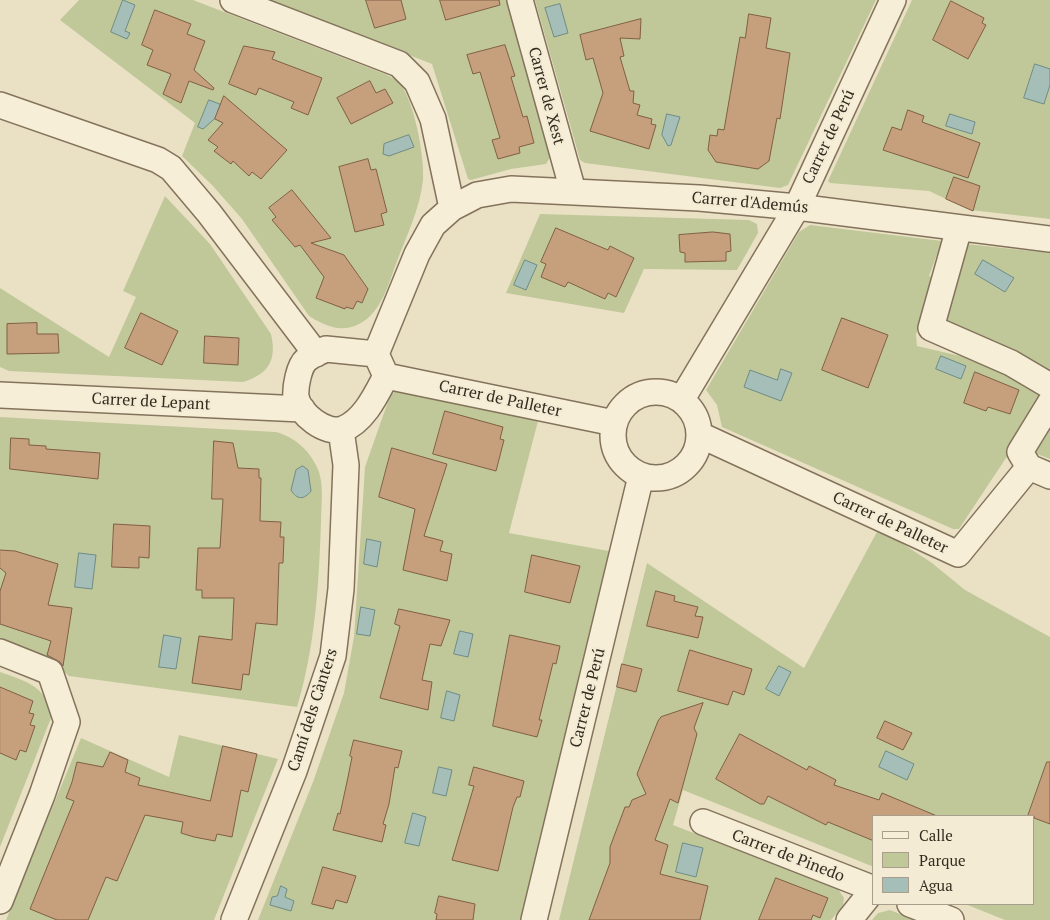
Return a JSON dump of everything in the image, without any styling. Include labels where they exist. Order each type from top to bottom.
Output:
[{"type":"street","name":"Carrer de Xest","points":[[520,0],[573,191]]},
{"type":"street","name":"Carrer de Perú","points":[[682,399],[797,207],[893,0]]},
{"type":"street","points":[[242,1],[399,64],[417,82],[433,119],[452,208],[433,225],[417,254],[381,365],[367,408],[355,422],[341,430],[312,420],[302,409],[296,397],[299,372],[305,360],[326,349],[334,349],[381,365]]},
{"type":"street","points":[[0,106],[158,160],[171,168],[209,213],[316,354]]},
{"type":"street","name":"Carrer d'Ademús","points":[[452,208],[477,195],[511,189],[573,191],[700,198],[797,207],[1050,239]]},
{"type":"street","points":[[959,228],[932,328],[1011,363],[1050,386]]},
{"type":"street","name":"Carrer de Palleter","points":[[381,365],[614,422]]},
{"type":"street","points":[[659,391],[682,399],[697,417],[700,435],[695,456],[682,470],[669,477],[641,476],[627,468],[614,444],[614,422],[625,404],[640,394],[659,391]]},
{"type":"street","name":"Carrer de Lepant","points":[[0,395],[302,409]]},
{"type":"street","points":[[1040,472],[1020,452],[1050,404]]},
{"type":"street","name":"Camí dels Cànters","points":[[234,920],[294,771],[333,656],[340,589],[346,465],[341,430]]},
{"type":"street","name":"Carrer de Palleter","points":[[700,435],[958,554],[1040,472]]},
{"type":"street","name":"Carrer de Perú","points":[[534,920],[641,476]]},
{"type":"street","points":[[0,652],[50,672],[67,722],[42,795],[0,901]]},
{"type":"street","name":"Carrer de Pinedo","points":[[703,822],[872,888]]},
{"type":"street","points":[[849,920],[872,891]]},
{"type":"street","points":[[913,905],[951,920]]},
{"type":"green space","points":[[79,0],[193,0],[385,74],[398,82],[409,100],[417,128],[422,158],[423,180],[416,212],[387,289],[378,306],[367,319],[352,327],[339,328],[321,323],[309,316],[242,219],[212,185],[182,156],[195,123],[60,20]]},
{"type":"green space","points":[[269,0],[506,0],[550,157],[546,164],[511,169],[471,180],[468,179],[432,64]]},
{"type":"green space","points":[[535,0],[876,0],[788,185],[780,188],[585,163],[580,160]]},
{"type":"green space","points":[[912,0],[1050,0],[1050,219],[970,210],[929,191],[830,183],[828,181]]},
{"type":"green space","points":[[165,196],[210,244],[271,334],[273,343],[272,359],[265,370],[252,379],[243,382],[9,371],[0,367],[0,288],[109,357],[136,297],[123,291]]},
{"type":"green space","points":[[540,214],[749,220],[757,224],[758,233],[737,270],[644,269],[624,313],[506,293]]},
{"type":"green space","points":[[810,225],[942,241],[929,276],[938,279],[916,334],[917,346],[995,364],[1047,396],[959,529],[953,529],[722,427],[717,405],[706,390],[799,232]]},
{"type":"green space","points":[[966,244],[1050,253],[1050,374],[940,317]]},
{"type":"green space","points":[[409,387],[538,421],[509,533],[614,552],[524,920],[258,920],[313,782],[344,693],[354,637],[365,467],[390,396],[397,389]]},
{"type":"green space","points":[[1050,415],[1050,459],[1029,451]]},
{"type":"green space","points":[[0,417],[276,432],[297,442],[308,452],[319,472],[321,484],[319,569],[312,639],[297,707],[69,676],[47,657],[0,638]]},
{"type":"green space","points":[[879,528],[932,563],[965,590],[1050,637],[1050,920],[1005,920],[968,905],[1035,905],[1035,815],[872,815],[872,866],[683,790],[673,825],[838,889],[844,898],[843,905],[831,920],[559,920],[647,563],[804,668]]},
{"type":"green space","points":[[0,672],[27,682],[41,692],[46,699],[51,718],[0,847]]},
{"type":"green space","points":[[179,735],[278,759],[214,920],[6,920],[81,738],[169,777]]},
{"type":"green space","points":[[890,910],[915,920],[872,920],[878,913]]},
{"type":"water","points":[[123,0],[135,5],[125,31],[130,33],[127,39],[111,32]]},
{"type":"water","points":[[560,4],[568,33],[554,37],[545,8]]},
{"type":"water","points":[[1035,64],[1050,69],[1050,85],[1044,104],[1024,98]]},
{"type":"water","points":[[209,100],[222,105],[221,113],[203,129],[198,127]]},
{"type":"water","points":[[667,114],[680,117],[671,145],[668,146],[662,135]]},
{"type":"water","points":[[950,114],[975,122],[972,134],[946,126]]},
{"type":"water","points":[[409,135],[414,147],[389,156],[383,154],[384,144]]},
{"type":"water","points":[[525,260],[537,265],[526,290],[514,285]]},
{"type":"water","points":[[983,260],[1014,278],[1005,292],[975,274]]},
{"type":"water","points":[[941,356],[966,366],[961,379],[936,369]]},
{"type":"water","points":[[781,369],[792,373],[781,401],[744,387],[750,370],[777,380]]},
{"type":"water","points":[[303,466],[308,470],[311,491],[301,498],[296,496],[291,490],[296,470]]},
{"type":"water","points":[[367,539],[381,542],[377,567],[364,564]]},
{"type":"water","points":[[79,553],[96,555],[92,589],[75,587]]},
{"type":"water","points":[[361,607],[375,610],[370,636],[357,634]]},
{"type":"water","points":[[460,631],[473,634],[468,657],[454,654]]},
{"type":"water","points":[[164,635],[181,638],[176,669],[159,667]]},
{"type":"water","points":[[779,666],[791,672],[779,696],[766,689]]},
{"type":"water","points":[[447,691],[460,695],[454,721],[441,718]]},
{"type":"water","points":[[886,751],[914,764],[907,780],[879,767]]},
{"type":"water","points":[[439,767],[452,770],[446,796],[433,793]]},
{"type":"water","points":[[413,813],[426,817],[419,846],[405,843]]},
{"type":"water","points":[[683,843],[703,848],[696,877],[676,872]]},
{"type":"water","points":[[281,886],[287,889],[285,897],[294,901],[291,911],[270,905],[272,897],[277,896]]},
{"type":"building","points":[[366,0],[401,0],[406,19],[375,28]]},
{"type":"building","points":[[440,0],[499,0],[500,5],[446,20]]},
{"type":"building","points":[[951,1],[984,18],[982,23],[986,25],[968,59],[933,40]]},
{"type":"building","points":[[155,10],[191,24],[187,34],[205,41],[194,70],[214,88],[213,90],[189,81],[181,103],[163,94],[171,74],[147,65],[153,50],[142,45]]},
{"type":"building","points":[[749,14],[771,18],[766,48],[790,53],[780,119],[777,118],[769,161],[758,169],[716,162],[708,150],[710,135],[717,136],[718,129],[724,130],[740,37],[745,38]]},
{"type":"building","points":[[641,19],[640,39],[620,38],[624,56],[620,57],[630,91],[634,91],[633,103],[640,105],[637,115],[652,119],[651,124],[656,125],[649,149],[590,131],[603,93],[593,58],[586,60],[580,35]]},
{"type":"building","points":[[505,45],[515,76],[511,77],[523,117],[527,116],[534,143],[519,147],[520,153],[498,159],[492,140],[500,138],[480,72],[473,74],[467,55]]},
{"type":"building","points":[[244,46],[275,52],[272,59],[322,78],[308,115],[291,108],[294,102],[259,88],[256,95],[229,84]]},
{"type":"building","points":[[370,81],[376,93],[385,89],[393,103],[351,124],[337,98]]},
{"type":"building","points":[[224,96],[287,150],[261,179],[252,172],[249,176],[233,161],[231,164],[214,151],[218,147],[208,140],[223,123],[215,119]]},
{"type":"building","points":[[908,110],[924,116],[922,122],[980,143],[968,178],[883,150],[892,127],[901,130]]},
{"type":"building","points":[[368,159],[371,170],[376,169],[387,212],[381,214],[384,225],[355,232],[339,167]]},
{"type":"building","points":[[954,177],[980,186],[973,211],[946,199]]},
{"type":"building","points":[[292,190],[331,238],[311,243],[344,255],[368,289],[362,303],[357,301],[353,309],[346,307],[345,309],[316,298],[324,277],[300,245],[295,247],[272,220],[276,217],[269,208]]},
{"type":"building","points":[[556,228],[608,250],[610,246],[634,258],[616,297],[608,293],[605,299],[568,282],[565,287],[541,277],[546,264],[541,262]]},
{"type":"building","points":[[713,232],[730,234],[731,251],[726,252],[726,261],[685,262],[685,253],[680,252],[679,235]]},
{"type":"building","points":[[141,313],[178,331],[162,365],[125,348]]},
{"type":"building","points":[[842,318],[888,335],[868,388],[822,370]]},
{"type":"building","points":[[37,323],[37,334],[58,334],[59,353],[7,354],[7,324]]},
{"type":"building","points":[[205,336],[239,338],[238,365],[204,363]]},
{"type":"building","points":[[975,372],[1019,390],[1010,414],[988,407],[986,411],[964,403]]},
{"type":"building","points":[[445,411],[503,427],[500,439],[504,440],[496,471],[433,454]]},
{"type":"building","points":[[11,438],[29,439],[29,445],[46,446],[46,449],[100,453],[98,479],[10,469]]},
{"type":"building","points":[[214,441],[233,443],[238,468],[259,469],[259,478],[261,478],[260,521],[281,522],[280,537],[284,537],[283,563],[279,563],[277,625],[256,623],[249,675],[243,674],[241,690],[192,683],[199,636],[232,640],[234,598],[202,598],[202,590],[196,590],[198,548],[220,548],[223,499],[212,499]]},
{"type":"building","points":[[392,448],[447,464],[424,536],[443,541],[440,551],[452,554],[447,581],[403,570],[415,509],[379,497]]},
{"type":"building","points":[[114,524],[150,526],[149,558],[139,557],[139,568],[112,567]]},
{"type":"building","points":[[0,550],[15,551],[58,564],[48,605],[72,608],[63,666],[60,662],[47,655],[51,641],[0,624],[0,591],[6,573],[0,568]]},
{"type":"building","points":[[532,555],[580,566],[570,603],[525,592]]},
{"type":"building","points":[[656,591],[675,596],[674,601],[698,607],[695,616],[703,617],[698,638],[647,626]]},
{"type":"building","points":[[399,609],[450,620],[441,646],[430,644],[422,680],[432,682],[428,710],[380,698],[400,626],[395,624]]},
{"type":"building","points":[[510,635],[560,646],[556,664],[553,663],[539,720],[542,720],[537,737],[493,726]]},
{"type":"building","points":[[690,650],[752,669],[744,695],[733,691],[728,705],[678,691]]},
{"type":"building","points":[[622,664],[642,669],[636,692],[617,687]]},
{"type":"building","points":[[0,687],[33,701],[29,713],[34,714],[30,725],[35,726],[26,752],[20,750],[16,760],[0,753]]},
{"type":"building","points":[[703,703],[694,728],[697,734],[678,803],[670,799],[655,840],[668,845],[660,874],[708,886],[700,920],[589,920],[610,863],[610,847],[625,807],[629,807],[632,800],[646,794],[637,774],[658,721],[661,717]]},
{"type":"building","points":[[885,721],[912,733],[903,750],[877,738]]},
{"type":"building","points":[[740,734],[807,770],[809,766],[836,780],[834,785],[879,800],[882,793],[935,815],[872,815],[872,840],[828,822],[826,825],[768,796],[764,804],[760,804],[716,779]]},
{"type":"building","points":[[354,740],[402,751],[398,768],[395,767],[389,804],[383,824],[386,825],[382,842],[333,830],[338,813],[340,814]]},
{"type":"building","points":[[223,746],[257,754],[248,792],[241,790],[232,837],[217,834],[215,841],[194,837],[181,833],[183,822],[145,815],[117,881],[106,877],[88,920],[57,920],[30,909],[74,801],[66,798],[77,762],[103,767],[110,752],[128,760],[125,772],[140,778],[138,785],[210,801]]},
{"type":"building","points":[[1047,762],[1050,762],[1050,824],[1035,818],[1035,815],[1028,815]]},
{"type":"building","points":[[474,767],[524,781],[520,797],[517,797],[513,807],[498,871],[452,860],[474,786],[469,785]]},
{"type":"building","points":[[323,867],[356,876],[347,903],[336,900],[333,909],[312,904]]},
{"type":"building","points":[[776,878],[828,898],[820,918],[813,915],[811,920],[759,920]]},
{"type":"building","points":[[439,896],[475,904],[473,920],[436,920],[437,914],[435,913]]}]
